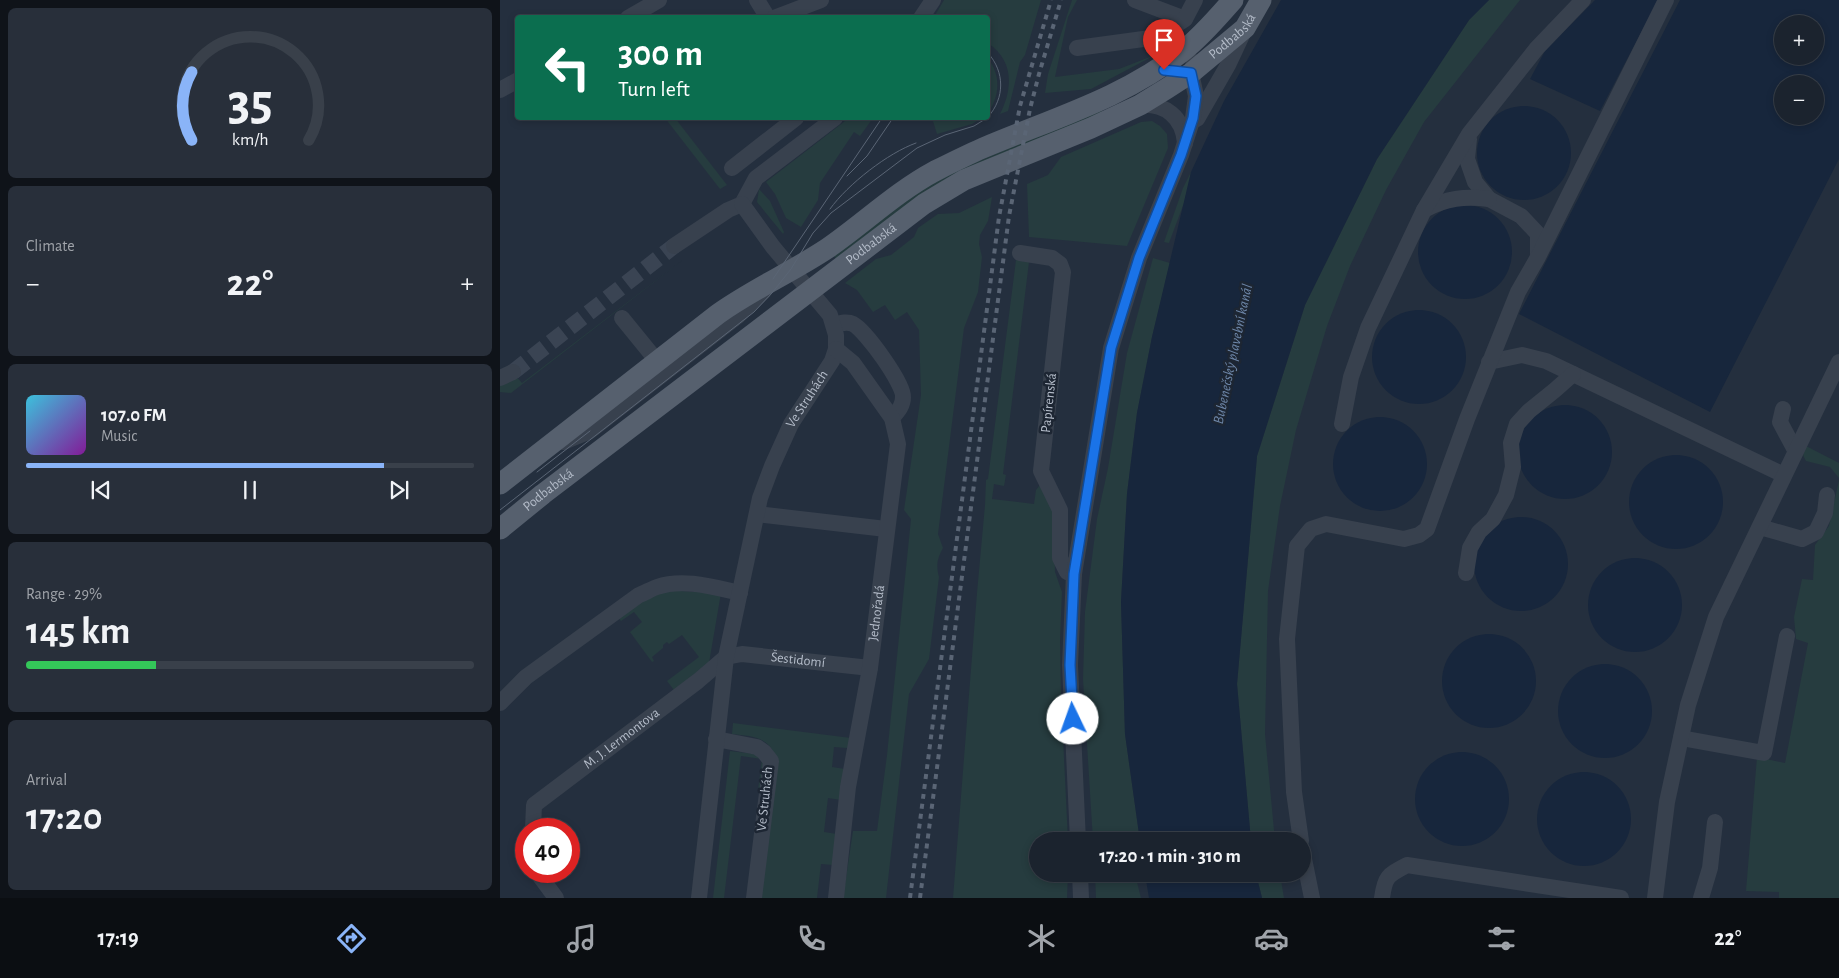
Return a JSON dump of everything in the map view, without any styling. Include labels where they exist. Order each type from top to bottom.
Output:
[{"type":"main road","name":"Podbabská","points":[[500,484],[724,310],[828,248],[881,206],[933,173],[982,148],[1054,120],[1126,87],[1154,71],[1183,51],[1209,28],[1233,0]]},
{"type":"main road","name":"Podbabská","points":[[500,529],[942,192],[989,169],[1091,128],[1140,105],[1191,73],[1245,28],[1261,0]]},
{"type":"street","points":[[633,15],[659,0]]},
{"type":"street","points":[[757,0],[766,15]]},
{"type":"street","points":[[782,15],[821,0]]},
{"type":"street","points":[[923,15],[933,0]]},
{"type":"street","points":[[1135,0],[1186,19]]},
{"type":"street","points":[[1077,48],[1158,37],[1186,19],[1195,0]]},
{"type":"street","points":[[1342,424],[1351,377],[1368,328],[1424,210],[1470,134],[1537,48],[1583,0]]},
{"type":"street","points":[[1300,832],[1294,792],[1288,638],[1298,546],[1311,529],[1326,524],[1404,539],[1419,535],[1427,529],[1489,362],[1518,292],[1538,257],[1666,0]]},
{"type":"street","points":[[1187,138],[1196,102],[1195,84],[1191,73],[1198,50],[1209,28]]},
{"type":"street","points":[[1078,832],[1070,665],[1074,574],[1111,348],[1139,258],[1187,138],[1245,28]]},
{"type":"street","points":[[1154,71],[1174,70],[1191,73]]},
{"type":"street","points":[[500,90],[515,82]]},
{"type":"street","points":[[1140,105],[1157,105],[1172,113],[1187,138]]},
{"type":"street","points":[[732,168],[793,120]]},
{"type":"street","points":[[674,246],[728,210],[742,204],[756,178],[832,120]]},
{"type":"street","points":[[1470,134],[1466,159],[1475,182],[1489,198],[1521,216],[1538,234],[1538,257]]},
{"type":"street","points":[[1424,210],[1454,198],[1470,196],[1489,198]]},
{"type":"street","points":[[742,204],[773,247],[782,274],[810,291],[830,315],[834,325],[836,349]]},
{"type":"street","name":"Papírenská","points":[[1020,253],[1052,258],[1060,264],[1063,272],[1041,471],[1060,510],[1060,558],[1067,572],[1074,574]]},
{"type":"street","points":[[547,448],[590,430],[597,425],[738,316],[782,274]]},
{"type":"street","points":[[622,318],[657,361]]},
{"type":"street","points":[[834,325],[844,322],[852,324],[866,334],[899,383],[904,396],[901,407],[892,418]]},
{"type":"street","name":"Jednořadá","points":[[836,349],[853,364],[892,418],[898,444],[870,668],[848,787],[836,898]]},
{"type":"street","name":"Ve Struhách","points":[[699,898],[726,658],[757,514],[772,466],[791,424],[832,361],[836,349]]},
{"type":"street","points":[[1489,362],[1522,355],[1546,361],[1784,475]]},
{"type":"street","points":[[1655,898],[1667,802],[1688,705],[1716,617],[1839,362]]},
{"type":"street","points":[[1466,573],[1470,548],[1480,532],[1493,519],[1506,495],[1513,467],[1511,443],[1517,424],[1529,411],[1573,374]]},
{"type":"street","points":[[1783,409],[1780,422],[1795,450]]},
{"type":"street","points":[[1760,527],[1802,539],[1816,532],[1825,513],[1827,495]]},
{"type":"street","points":[[757,514],[888,521]]},
{"type":"street","points":[[500,703],[526,677],[639,595],[658,587],[675,583],[699,584],[740,593]]},
{"type":"street","points":[[1681,738],[1764,753],[1787,636]]},
{"type":"street","name":"Šestidomí","points":[[726,658],[742,654],[870,668]]},
{"type":"street","name":"M. J. Lermontova","points":[[533,818],[534,806],[726,658]]},
{"type":"street","name":"Ve Struhách","points":[[716,740],[758,747],[771,761],[754,898]]},
{"type":"street","points":[[1701,898],[1710,868],[1715,822]]},
{"type":"street","points":[[1382,898],[1384,887],[1390,874],[1407,865],[1621,898]]},
{"type":"street","points":[[1080,882],[1081,898]]},
{"type":"street","points":[[1309,882],[1312,898]]},
{"type":"street","points":[[545,883],[556,898]]},
{"type":"green space","points":[[944,0],[1041,0],[1025,55],[1020,62],[1008,111],[1000,114],[1007,94],[1009,76],[1003,58],[990,45],[990,15],[935,15]]},
{"type":"green space","points":[[1072,0],[1077,0],[1068,17],[1055,77],[1119,69],[1155,55],[1091,89],[1045,93],[1048,74]]},
{"type":"green space","points":[[1489,0],[1520,0],[1424,122],[1386,190],[1350,266],[1327,326],[1296,430],[1280,506],[1268,591],[1265,734],[1274,832],[1250,832],[1237,684],[1257,456],[1305,305],[1377,159],[1469,20]]},
{"type":"green space","points":[[990,62],[997,79],[997,92],[990,110]]},
{"type":"green space","points":[[1100,109],[1102,112],[837,260],[833,255],[921,190],[958,170]]},
{"type":"green space","points":[[667,120],[677,120],[727,185],[720,189]]},
{"type":"green space","points":[[846,120],[872,120],[860,136],[854,132],[820,183],[818,200],[801,227],[786,218],[775,194],[766,182]]},
{"type":"green space","points":[[933,120],[979,120],[972,124],[937,134]]},
{"type":"green space","points":[[1152,121],[1167,134],[1168,148],[1127,246],[1029,237],[1027,184],[1048,175],[1061,157],[1141,122]]},
{"type":"green space","points":[[1191,172],[1184,203],[1169,243],[1164,242],[1183,188]]},
{"type":"green space","points":[[759,189],[770,201],[784,232],[783,234],[757,202]]},
{"type":"green space","points":[[992,197],[988,221],[980,235],[979,244],[982,257],[978,292],[964,328],[938,534],[943,548],[938,562],[939,577],[929,659],[909,694],[886,898],[843,898],[853,831],[877,831],[887,755],[911,519],[904,510],[921,395],[919,330],[907,312],[895,320],[885,305],[873,312],[857,290],[845,283],[876,259],[891,255],[914,237],[918,228],[938,214],[959,213]]},
{"type":"green space","points":[[1153,258],[1170,263],[1152,337],[1137,413],[1127,494],[1121,602],[1125,734],[1139,832],[1092,832],[1083,679],[1085,612],[1097,519],[1108,468],[1127,353]]},
{"type":"green space","points":[[684,259],[511,393],[500,392],[500,384],[515,375],[522,383]]},
{"type":"green space","points":[[1016,260],[1029,262],[1003,474],[1006,475],[1004,486],[994,484],[992,499],[1034,504],[1036,490],[1040,485],[1054,503],[1055,572],[1062,592],[1060,640],[1061,695],[1068,832],[1029,832],[1029,882],[1068,882],[1067,898],[953,898],[986,480],[988,479]]},
{"type":"green space","points":[[1806,446],[1839,463],[1839,478],[1830,467],[1806,461],[1803,455]]},
{"type":"green space","points":[[1839,480],[1839,898],[1779,898],[1779,892],[1746,891],[1757,757],[1785,763],[1808,643],[1796,639],[1794,617],[1802,579],[1813,580],[1815,545],[1829,526]]},
{"type":"green space","points":[[660,590],[721,593],[709,663],[674,690],[667,681],[699,657],[682,635],[669,644],[667,642],[663,645],[663,648],[652,657],[654,661],[652,662],[630,632],[642,622],[634,612],[621,621],[617,616]]},
{"type":"green space","points":[[733,723],[851,738],[833,865],[821,864],[817,898],[760,898],[774,753],[771,747],[762,740],[751,736],[732,734]],"holes":[[[834,747],[847,748],[845,769],[832,767]],[[828,798],[841,800],[837,834],[824,832]]]},
{"type":"green space","points":[[730,751],[764,755],[762,791],[758,790],[762,759],[741,756],[724,898],[713,898]]},
{"type":"green space","points":[[1095,882],[1137,882],[1141,898],[1096,898]]},
{"type":"green space","points":[[1258,882],[1281,882],[1284,898],[1262,898]]},
{"type":"water","name":"Bubenečský plavební kanál","points":[[1281,0],[1489,0],[1469,20],[1377,159],[1305,305],[1257,456],[1237,684],[1250,832],[1139,832],[1125,734],[1121,602],[1127,494],[1137,413],[1152,337],[1191,172],[1224,101]]},
{"type":"water","points":[[1595,0],[1658,0],[1600,111],[1530,79],[1545,51]]},
{"type":"water","points":[[1680,0],[1839,0],[1839,159],[1710,412],[1519,314]]},
{"type":"water","points":[[1524,106],[1542,110],[1557,120],[1567,135],[1571,153],[1567,171],[1557,186],[1542,196],[1524,200],[1506,196],[1491,186],[1481,171],[1477,153],[1481,135],[1491,120],[1506,110]]},
{"type":"water","points":[[1465,205],[1483,209],[1498,219],[1508,234],[1512,252],[1508,270],[1498,285],[1483,295],[1465,299],[1447,295],[1432,285],[1422,270],[1418,252],[1422,234],[1432,219],[1447,209]]},
{"type":"water","points":[[1419,310],[1437,314],[1452,324],[1462,339],[1466,357],[1462,375],[1452,390],[1437,400],[1419,404],[1401,400],[1386,390],[1376,375],[1372,357],[1376,339],[1386,324],[1401,314]]},
{"type":"water","points":[[1565,405],[1583,409],[1598,419],[1608,434],[1612,452],[1608,470],[1598,485],[1583,495],[1565,499],[1547,495],[1532,485],[1522,470],[1518,452],[1522,434],[1532,419],[1547,409]]},
{"type":"water","points":[[1380,417],[1398,421],[1413,431],[1423,446],[1427,464],[1423,482],[1413,497],[1398,507],[1380,511],[1362,507],[1347,497],[1337,482],[1333,464],[1337,446],[1347,431],[1362,421]]},
{"type":"water","points":[[1676,455],[1694,459],[1709,469],[1719,484],[1723,502],[1719,520],[1709,535],[1694,545],[1676,549],[1658,545],[1643,535],[1633,520],[1629,502],[1633,484],[1643,469],[1658,459]]},
{"type":"water","points":[[1521,517],[1539,521],[1554,531],[1564,546],[1568,564],[1564,582],[1554,597],[1539,607],[1521,611],[1503,607],[1488,597],[1478,582],[1474,564],[1478,546],[1488,531],[1503,521]]},
{"type":"water","points":[[1635,558],[1653,562],[1668,572],[1678,587],[1682,605],[1678,623],[1668,638],[1653,648],[1635,652],[1617,648],[1602,638],[1592,623],[1588,605],[1592,587],[1602,572],[1617,562]]},
{"type":"water","points":[[1489,634],[1507,638],[1522,648],[1532,663],[1536,681],[1532,699],[1522,714],[1507,724],[1489,728],[1471,724],[1456,714],[1446,699],[1442,681],[1446,663],[1456,648],[1471,638]]},
{"type":"water","points":[[1605,664],[1623,668],[1638,678],[1648,693],[1652,711],[1648,729],[1638,744],[1623,754],[1605,758],[1587,754],[1572,744],[1562,729],[1558,711],[1562,693],[1572,678],[1587,668]]},
{"type":"water","points":[[1462,752],[1480,756],[1495,766],[1505,781],[1509,799],[1505,817],[1495,832],[1480,842],[1462,846],[1444,842],[1429,832],[1419,817],[1415,799],[1419,781],[1429,766],[1444,756]]},
{"type":"water","points":[[1584,772],[1602,776],[1617,786],[1627,801],[1631,819],[1627,837],[1617,852],[1602,862],[1584,866],[1566,862],[1551,852],[1541,837],[1537,819],[1541,801],[1551,786],[1566,776]]},
{"type":"water","points":[[1146,882],[1258,882],[1262,898],[1149,898]]},
{"type":"tunnel","points":[[513,372],[674,246]]},
{"type":"tram line","points":[[990,55],[998,68],[1001,85],[998,102],[990,115]]},
{"type":"tram line","points":[[773,279],[881,120]]},
{"type":"tram line","points":[[847,176],[867,156],[892,120]]},
{"type":"tram line","points":[[500,510],[754,312],[791,269],[813,233],[831,213],[917,148],[945,135],[974,126],[984,120]]},
{"type":"tram line","points":[[830,209],[869,170],[893,154],[916,143]]},
{"type":"tram line","points":[[537,472],[590,431]]},
{"type":"railway","points":[[910,898],[999,217],[1020,106],[1051,0]]},
{"type":"railway","points":[[920,898],[1009,216],[1030,109],[1061,0]]},
{"type":"route","points":[[1073,719],[1070,665],[1074,574],[1111,348],[1139,258],[1181,155],[1195,109],[1195,84],[1191,73],[1164,70]]}]
